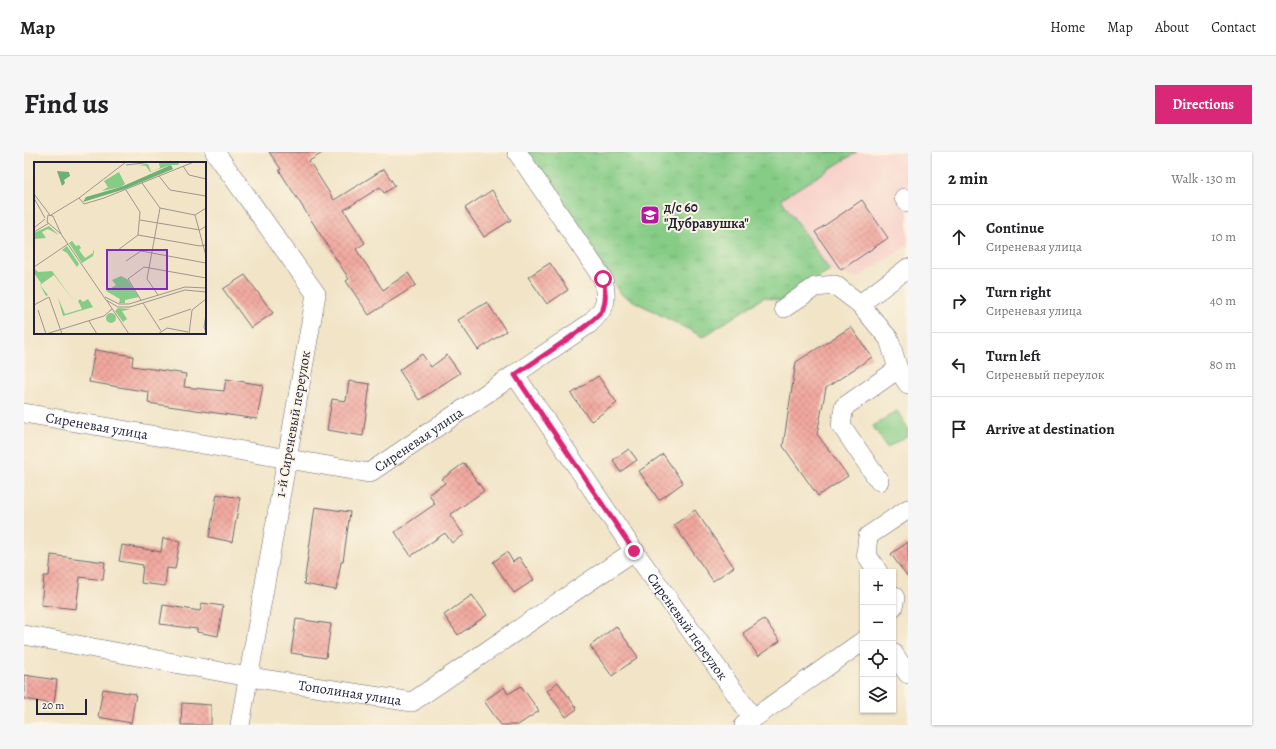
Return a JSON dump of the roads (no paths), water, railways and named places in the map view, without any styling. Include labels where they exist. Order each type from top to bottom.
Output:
[{"type":"street","name":"1-й Сиреневый переулок","points":[[216,152],[316,294],[240,725]]},
{"type":"street","name":"Сиреневая улица","points":[[24,412],[369,473],[589,324],[603,310],[606,294],[603,279],[517,152]]},
{"type":"street","points":[[860,304],[908,268]]},
{"type":"street","points":[[784,308],[815,287],[835,285],[860,304],[888,339],[903,376],[844,407],[842,425],[879,481]]},
{"type":"street","name":"Сиреневый переулок","points":[[515,375],[748,722]]},
{"type":"street","points":[[876,569],[866,554],[868,536],[908,509]]},
{"type":"street","name":"Тополиная улица","points":[[24,635],[249,677],[412,702],[634,551]]},
{"type":"street","points":[[748,722],[862,641]]},
{"type":"street","points":[[896,657],[908,674]]},
{"type":"place","name":"д/с 60 \"Дубравушка\"","points":[[650,215]]}]
